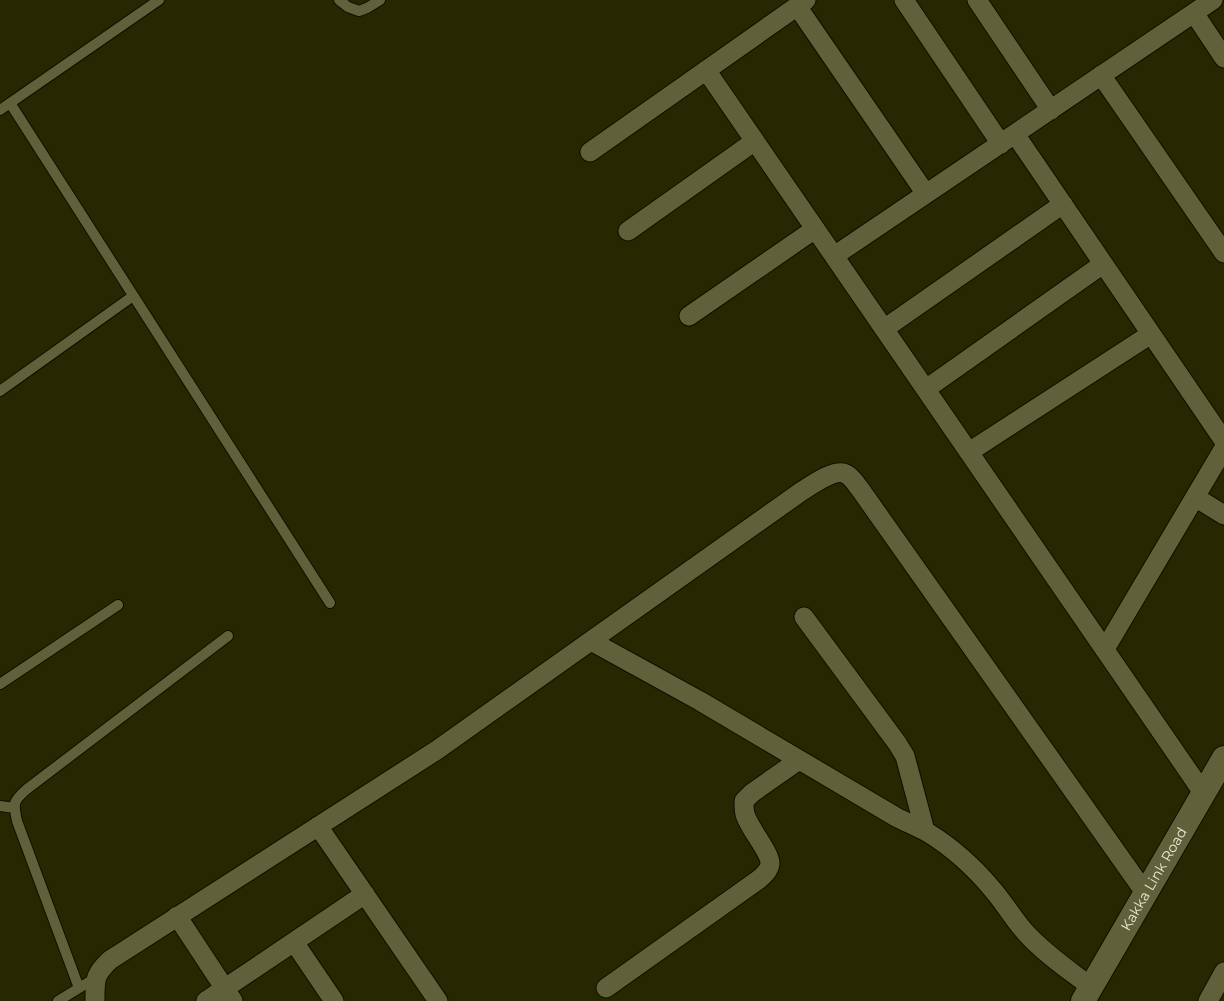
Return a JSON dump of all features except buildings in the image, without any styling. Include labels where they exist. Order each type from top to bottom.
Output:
[{"type":"street","points":[[904,0],[1008,139],[1063,204],[1224,441]]},
{"type":"street","points":[[977,0],[1051,110]]},
{"type":"street","points":[[834,256],[1213,0]]},
{"type":"street","points":[[590,152],[801,3],[926,194]]},
{"type":"street","points":[[1194,13],[1224,58]]},
{"type":"street","points":[[706,70],[1204,794]]},
{"type":"street","points":[[1101,76],[1224,253]]},
{"type":"street","points":[[628,231],[755,141]]},
{"type":"street","points":[[884,329],[1063,204]]},
{"type":"street","points":[[689,316],[816,229]]},
{"type":"street","points":[[926,389],[1104,264]]},
{"type":"street","points":[[969,452],[1151,334]]},
{"type":"street","points":[[1105,649],[1224,448]]},
{"type":"street","points":[[94,1001],[100,969],[110,960],[437,750],[802,491],[837,472],[845,473],[853,479],[1146,894]]},
{"type":"street","points":[[1195,496],[1224,515]]},
{"type":"street","points":[[804,617],[905,756],[925,832]]},
{"type":"street","points":[[590,641],[700,701],[896,817],[925,832],[960,856],[994,892],[1026,933],[1087,994]]},
{"type":"street","name":"Kakka Link Road","points":[[1087,994],[1224,758]]},
{"type":"street","points":[[606,988],[765,874],[770,865],[769,857],[748,823],[744,812],[744,802],[752,793],[799,760]]},
{"type":"street","points":[[318,826],[438,1001]]},
{"type":"street","points":[[206,1001],[229,995],[294,942],[365,894]]},
{"type":"street","points":[[177,916],[229,995]]},
{"type":"street","points":[[294,942],[334,1001]]},
{"type":"street","points":[[1208,1001],[1224,972]]},
{"type":"lane","points":[[0,110],[159,0]]},
{"type":"lane","points":[[339,0],[348,8],[358,11],[380,0]]},
{"type":"lane","points":[[10,103],[330,603]]},
{"type":"lane","points":[[0,391],[133,296]]},
{"type":"lane","points":[[0,684],[118,605]]},
{"type":"lane","points":[[79,988],[17,821],[14,808],[17,798],[228,636]]},
{"type":"lane","points":[[0,806],[14,808]]},
{"type":"lane","points":[[58,1001],[97,977]]}]
